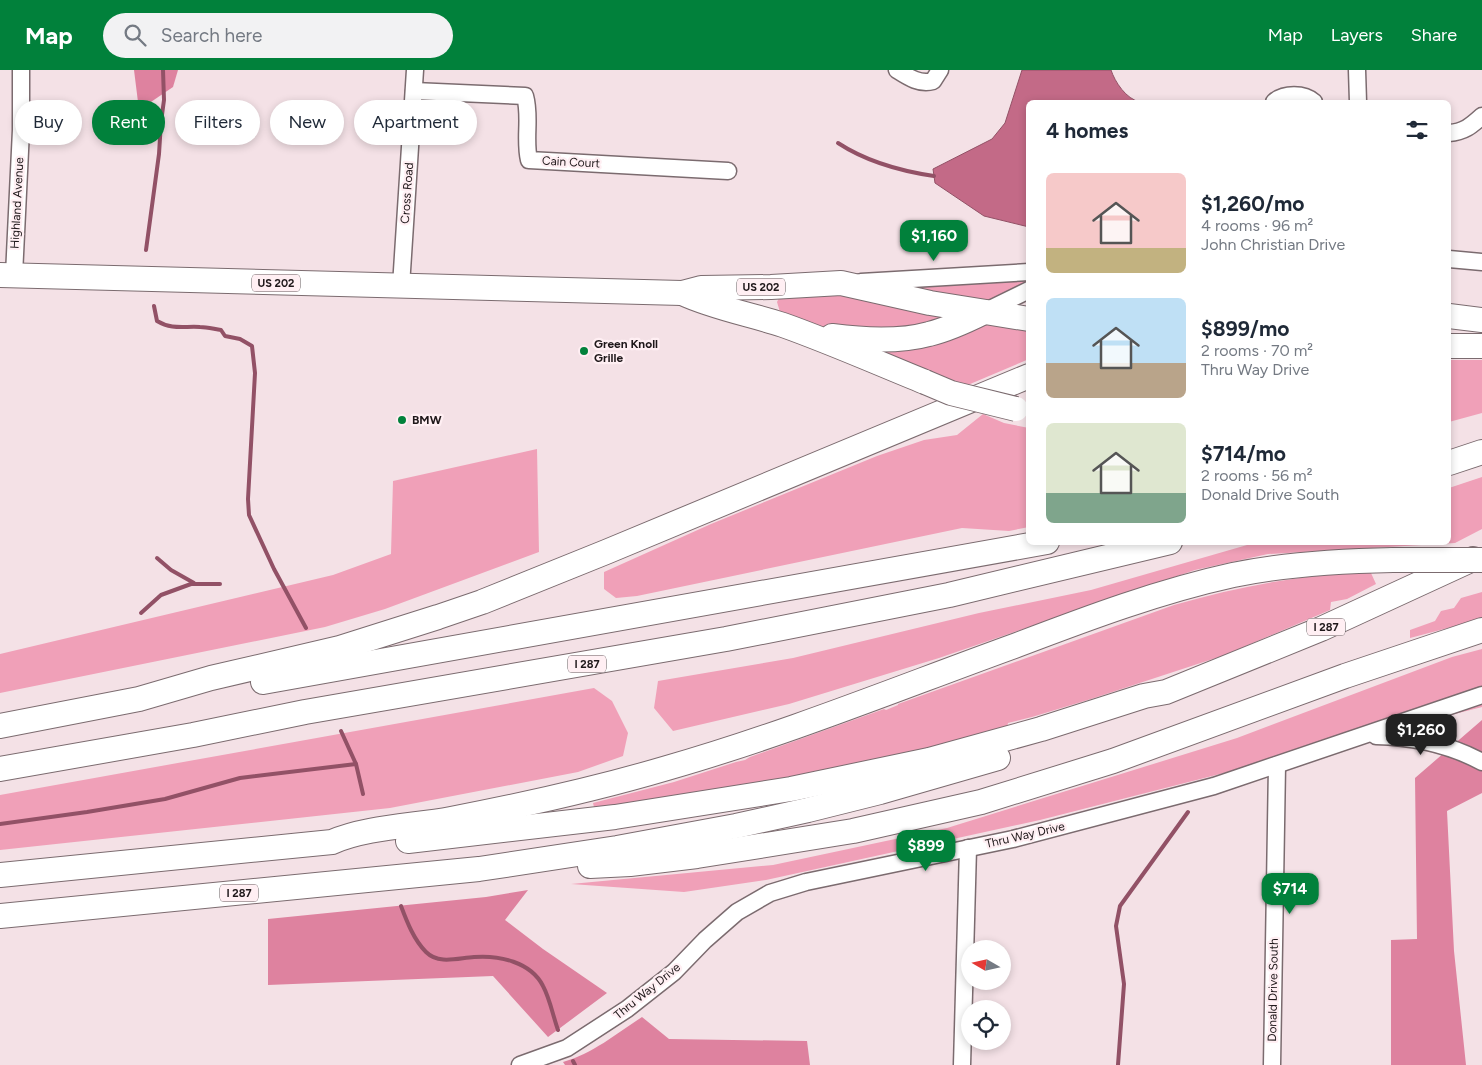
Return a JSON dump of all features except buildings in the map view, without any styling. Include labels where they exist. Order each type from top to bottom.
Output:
[{"type":"highway","name":"US 202","points":[[7,275],[682,294],[701,288],[841,283],[930,303],[1026,319]]},
{"type":"highway","points":[[771,287],[765,295],[763,303],[764,310],[771,321]]},
{"type":"highway","name":"US 202","points":[[682,294],[803,332],[951,393],[1022,410]]},
{"type":"highway","points":[[803,332],[872,339],[928,335],[955,326],[984,312]]},
{"type":"highway","points":[[1451,316],[1482,320]]},
{"type":"highway","points":[[1451,346],[1482,346]]},
{"type":"highway","points":[[0,726],[139,699],[211,678],[340,648],[482,602],[1026,377]]},
{"type":"highway","points":[[1451,462],[1482,452]]},
{"type":"highway","points":[[139,699],[166,702],[314,672],[1031,545]]},
{"type":"highway","name":"I 287","points":[[0,769],[338,706],[726,640],[949,595],[1157,545]]},
{"type":"highway","name":"I 287","points":[[0,875],[332,842],[352,846],[474,834],[615,817],[791,789],[880,772],[966,751],[1144,696],[1166,692],[1321,629],[1482,555]]},
{"type":"highway","points":[[332,842],[350,834],[490,812],[580,792],[670,767],[789,728],[1054,631],[1188,586],[1257,570],[1303,564],[1345,561],[1482,560]]},
{"type":"highway","points":[[479,869],[630,864],[697,856],[853,831],[981,802],[1113,761],[1345,676],[1482,630]]},
{"type":"highway","name":"I 287","points":[[0,916],[479,869],[684,837],[880,792],[1011,754],[1148,706],[1166,692]]},
{"type":"street","name":"Highland Avenue","points":[[7,275],[20,130],[21,70]]},
{"type":"street","name":"Cross Road","points":[[401,286],[415,70]]},
{"type":"street","points":[[897,70],[914,80],[930,82],[933,81],[940,70]]},
{"type":"street","points":[[1357,70],[1358,100]]},
{"type":"street","name":"Cain Court","points":[[414,91],[526,96],[528,108],[527,153],[529,160],[728,171]]},
{"type":"street","points":[[1278,100],[1286,96],[1306,97],[1311,100]]},
{"type":"street","points":[[1451,133],[1461,132],[1470,128],[1482,116]]},
{"type":"street","points":[[1451,259],[1482,262]]},
{"type":"street","points":[[841,283],[1026,272]]},
{"type":"street","points":[[984,312],[1026,291]]},
{"type":"street","name":"Thru Way Drive","points":[[520,1065],[567,1048],[627,1009],[674,972],[705,940],[737,912],[770,893],[806,882],[1013,839],[1214,786],[1475,698]]},
{"type":"street","points":[[1366,735],[1401,737],[1435,743],[1482,762]]},
{"type":"street","name":"Donald Drive South","points":[[1272,1065],[1277,765]]},
{"type":"street","points":[[962,1065],[968,848]]},
{"type":"shaded area","points":[[134,70],[178,70],[173,87],[154,100],[138,100]]},
{"type":"shaded area","points":[[1022,70],[1111,70],[1115,80],[1126,94],[1135,100],[1026,100],[1026,226],[984,216],[935,183],[933,169],[992,139],[1005,123]]},
{"type":"shaded area","points":[[1026,280],[1026,286],[986,302],[890,285]]},
{"type":"shaded area","points":[[843,295],[953,316],[930,328],[826,328],[806,324],[780,312],[777,302],[780,296]]},
{"type":"shaded area","points":[[984,324],[1026,328],[1026,360],[963,387],[867,349]]},
{"type":"shaded area","points":[[1451,360],[1482,360],[1482,413],[1451,421]]},
{"type":"shaded area","points":[[983,414],[1004,423],[1026,427],[1026,528],[1009,531],[962,528],[637,596],[616,598],[604,589],[604,572],[711,524],[877,456],[924,440],[957,435]]},
{"type":"shaded area","points":[[537,449],[539,552],[385,609],[325,627],[0,693],[0,654],[333,575],[391,554],[393,481]]},
{"type":"shaded area","points":[[1482,477],[1482,529],[1451,543],[1451,487]]},
{"type":"shaded area","points":[[1247,545],[1421,545],[1268,554],[1195,570],[939,658],[789,704],[673,731],[654,708],[658,681],[793,658],[979,613],[1091,590]]},
{"type":"shaded area","points":[[1371,573],[1376,584],[1347,599],[1331,602],[1330,610],[1225,655],[1091,699],[1008,723],[1007,728],[932,748],[745,786],[594,807],[593,803],[674,782],[745,760],[1174,605],[1260,584],[1303,577]]},
{"type":"shaded area","points":[[1482,592],[1482,619],[1410,638],[1410,630],[1435,621],[1441,611],[1454,608],[1461,598]]},
{"type":"shaded area","points":[[1482,649],[1482,707],[1040,820],[766,880],[684,892],[571,884],[773,865],[947,828],[1237,738],[1452,657]]},
{"type":"shaded area","points":[[594,688],[612,701],[628,733],[623,756],[578,772],[390,808],[0,850],[0,795]]},
{"type":"shaded area","points":[[1482,720],[1482,793],[1447,811],[1454,951],[1466,1065],[1391,1065],[1391,940],[1417,939],[1415,778]]},
{"type":"shaded area","points":[[528,890],[505,920],[607,993],[548,1037],[493,976],[268,985],[268,919],[486,897]]},
{"type":"shaded area","points":[[642,1017],[669,1039],[807,1041],[810,1065],[565,1065],[563,1062],[594,1049]]},
{"type":"waterway","points":[[146,250],[159,154],[164,100],[163,70]]},
{"type":"waterway","points":[[838,143],[849,150],[884,165],[934,176]]},
{"type":"waterway","points":[[154,306],[157,321],[162,324],[173,327],[203,327],[221,330],[225,336],[240,339],[252,346],[255,373],[248,499],[249,515],[274,569],[306,628]]},
{"type":"waterway","points":[[157,558],[171,570],[194,583]]},
{"type":"waterway","points":[[141,613],[161,595],[191,584],[220,584]]},
{"type":"waterway","points":[[341,731],[356,764],[363,794]]},
{"type":"waterway","points":[[0,824],[165,799],[240,778],[356,764]]},
{"type":"waterway","points":[[1118,1065],[1124,984],[1116,926],[1120,906],[1188,812]]},
{"type":"waterway","points":[[401,906],[414,936],[431,956],[443,960],[494,957],[513,962],[531,971],[543,986],[558,1030]]},
{"type":"waterway","points":[[573,1061],[575,1065]]},
{"type":"place","name":"Green Knoll Grille","points":[[584,351]]},
{"type":"place","name":"BMW","points":[[402,420]]}]
